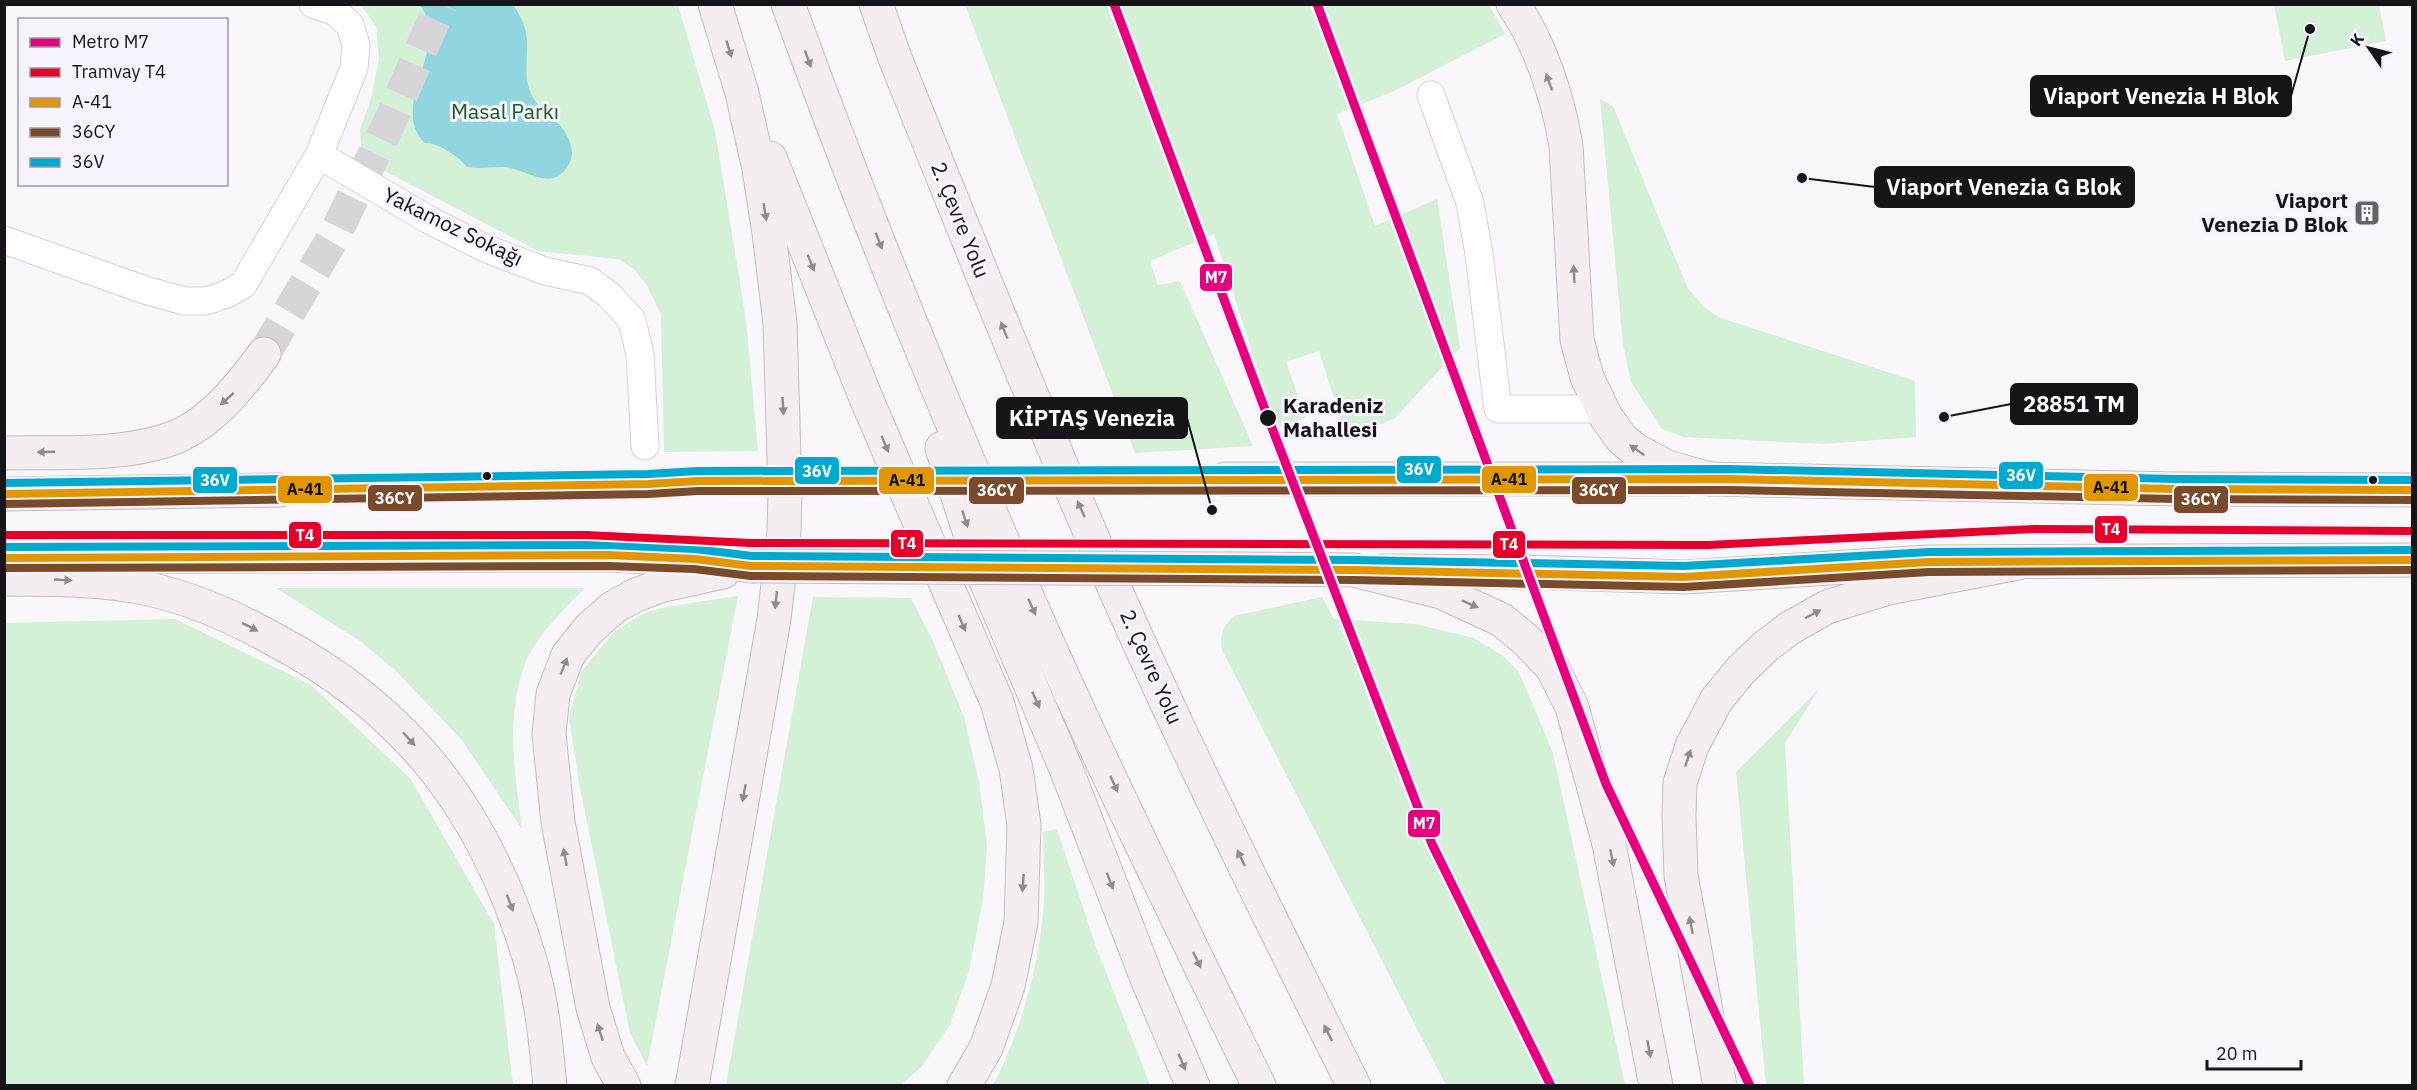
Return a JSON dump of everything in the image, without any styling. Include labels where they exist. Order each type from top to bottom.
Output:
[{"type":"highway","points":[[692,1086],[774,619],[784,531],[786,451],[780,323],[759,169],[742,93],[715,4]]},
{"type":"highway","points":[[788,4],[926,360],[1012,562],[1179,923],[1259,1086]]},
{"type":"highway","name":"2. Çevre Yolu","points":[[876,4],[895,58],[1023,377],[1123,606],[1195,763],[1354,1086]]},
{"type":"highway","points":[[895,4],[895,58]]},
{"type":"highway","points":[[1513,4],[1539,56],[1562,119],[1566,146],[1577,339],[1587,377],[1602,409],[1622,438],[1634,449],[1667,467],[1710,479]]},
{"type":"highway","points":[[742,93],[866,398],[997,702],[1016,769],[1024,825],[1021,922],[1008,986],[986,1048],[964,1086]]},
{"type":"highway","points":[[4,453],[114,450],[147,446],[179,435],[208,416],[239,388],[264,354]]},
{"type":"highway","points":[[926,360],[942,448],[984,576],[1067,771],[1148,981],[1193,1086]]},
{"type":"highway","points":[[1226,479],[1710,479]]},
{"type":"highway","points":[[4,494],[280,490]]},
{"type":"highway","points":[[4,558],[608,555],[695,559],[751,566],[1354,570],[1441,591],[1475,606],[1510,626],[1526,640],[1552,668],[1572,707],[1609,844],[1656,1086]]},
{"type":"highway","points":[[1720,1086],[1681,876],[1679,815],[1680,783],[1692,746],[1718,699],[1741,670],[1765,647],[1790,628],[1827,607],[1888,588],[2018,563]]},
{"type":"highway","points":[[624,1086],[608,1057],[592,1008],[560,833],[549,734],[553,694],[568,656],[589,629],[614,608],[636,595],[660,586],[751,566]]},
{"type":"highway","points":[[4,579],[63,580],[149,589],[229,616],[309,658],[354,690],[390,720],[433,765],[476,826],[505,888],[531,961],[546,1045],[550,1086]]},
{"type":"highway","points":[[546,1045],[557,1086]]},
{"type":"main road","points":[[1710,479],[2176,489],[2412,490]]},
{"type":"main road","points":[[1354,570],[1684,577],[1929,562],[2412,560]]},
{"type":"street","points":[[4,240],[145,290],[184,301],[206,301],[227,294],[243,285],[319,155],[354,68],[356,45],[350,25],[336,12],[313,4]]},
{"type":"street","points":[[1431,95],[1470,203],[1479,254],[1498,409],[1602,409]]},
{"type":"street","name":"Yakamoz Sokağı","points":[[319,155],[431,221],[487,249],[545,271],[590,281],[609,295],[632,320],[640,355],[645,446]]},
{"type":"green space","name":"Masal Parkı","points":[[361,5],[678,5],[715,131],[746,320],[758,451],[664,452],[661,315],[648,287],[635,270],[619,259],[538,251],[379,168],[361,148],[360,129],[370,102],[379,60],[376,26]]},
{"type":"green space","points":[[965,5],[1489,5],[1505,34],[1392,92],[1337,114],[1375,226],[1437,199],[1460,348],[1395,418],[1347,439],[1319,351],[1286,362],[1305,417],[1277,429],[1214,234],[1150,261],[1158,285],[1180,281],[1253,446],[1135,453]]},
{"type":"green space","points":[[2274,5],[2379,5],[2386,41],[2285,61]]},
{"type":"green space","points":[[1600,99],[1613,106],[1687,287],[1704,307],[1718,317],[1915,381],[1916,437],[1823,444],[1684,437],[1662,429],[1631,382],[1623,344]]},
{"type":"green space","points":[[276,588],[585,588],[551,623],[529,654],[519,684],[513,725],[513,746],[522,829],[462,740],[395,670],[360,641]]},
{"type":"green space","points":[[738,596],[647,1066],[630,1033],[579,783],[569,718],[581,672],[613,633],[642,614],[665,607]]},
{"type":"green space","points":[[813,597],[911,598],[933,641],[964,717],[979,782],[987,846],[983,899],[969,971],[950,1025],[922,1066],[901,1085],[726,1085]]},
{"type":"green space","points":[[1322,597],[1334,619],[1415,624],[1474,638],[1503,656],[1519,672],[1553,753],[1625,1085],[1446,1085],[1222,650],[1223,631],[1234,616]]},
{"type":"green space","points":[[175,619],[311,685],[410,778],[494,924],[513,1085],[5,1085],[5,623]]},
{"type":"green space","points":[[1819,689],[1785,743],[1804,1085],[1766,1085],[1736,772]]},
{"type":"green space","points":[[1057,829],[1095,944],[1150,1085],[993,1085],[1019,1024],[1037,957],[1044,904],[1043,832]]},
{"type":"water","points":[[420,5],[513,5],[525,30],[526,73],[532,96],[562,129],[571,145],[571,160],[562,173],[547,179],[504,167],[467,167],[448,151],[425,143],[415,128],[413,112],[415,94],[429,40],[428,22]]},
{"type":"tunnel","points":[[264,354],[333,238],[387,128],[441,4]]},
{"type":"metro line","name":"M7","points":[[1114,4],[1267,415],[1432,844],[1551,1086]]},
{"type":"metro line","name":"M7","points":[[1317,4],[1606,784],[1750,1086]]},
{"type":"tram line","name":"T4","points":[[4,535],[586,535],[751,543],[1708,545],[2034,529],[2412,531]]},
{"type":"transit line","name":"36V","points":[[4,483],[648,474],[698,471],[1728,469],[2176,479],[2412,480]]},
{"type":"transit line","name":"A-41","points":[[4,494],[648,484],[698,481],[1728,479],[2176,489],[2412,490]]},
{"type":"transit line","name":"36CY","points":[[4,504],[648,494],[698,491],[1728,490],[2176,499],[2412,500]]},
{"type":"transit line","name":"36V","points":[[4,547],[608,545],[695,549],[752,556],[1354,560],[1684,566],[1929,552],[2412,550]]},
{"type":"transit line","name":"A-41","points":[[4,558],[608,555],[695,559],[751,566],[1354,570],[1684,577],[1929,562],[2412,560]]},
{"type":"transit line","name":"36CY","points":[[4,568],[608,566],[694,569],[751,576],[1354,580],[1684,587],[1929,572],[2412,570]]},
{"type":"place","name":"Viaport Venezia H Blok","points":[[2310,29]]},
{"type":"place","name":"Viaport Venezia G Blok","points":[[1802,178]]},
{"type":"place","name":"Viaport Venezia D Blok","points":[[2367,213]]},
{"type":"place","name":"28851 TM","points":[[1944,417]]},
{"type":"place","name":"Karadeniz Mahallesi","points":[[1268,418]]},
{"type":"place","name":"KİPTAŞ Venezia","points":[[1212,510]]}]
